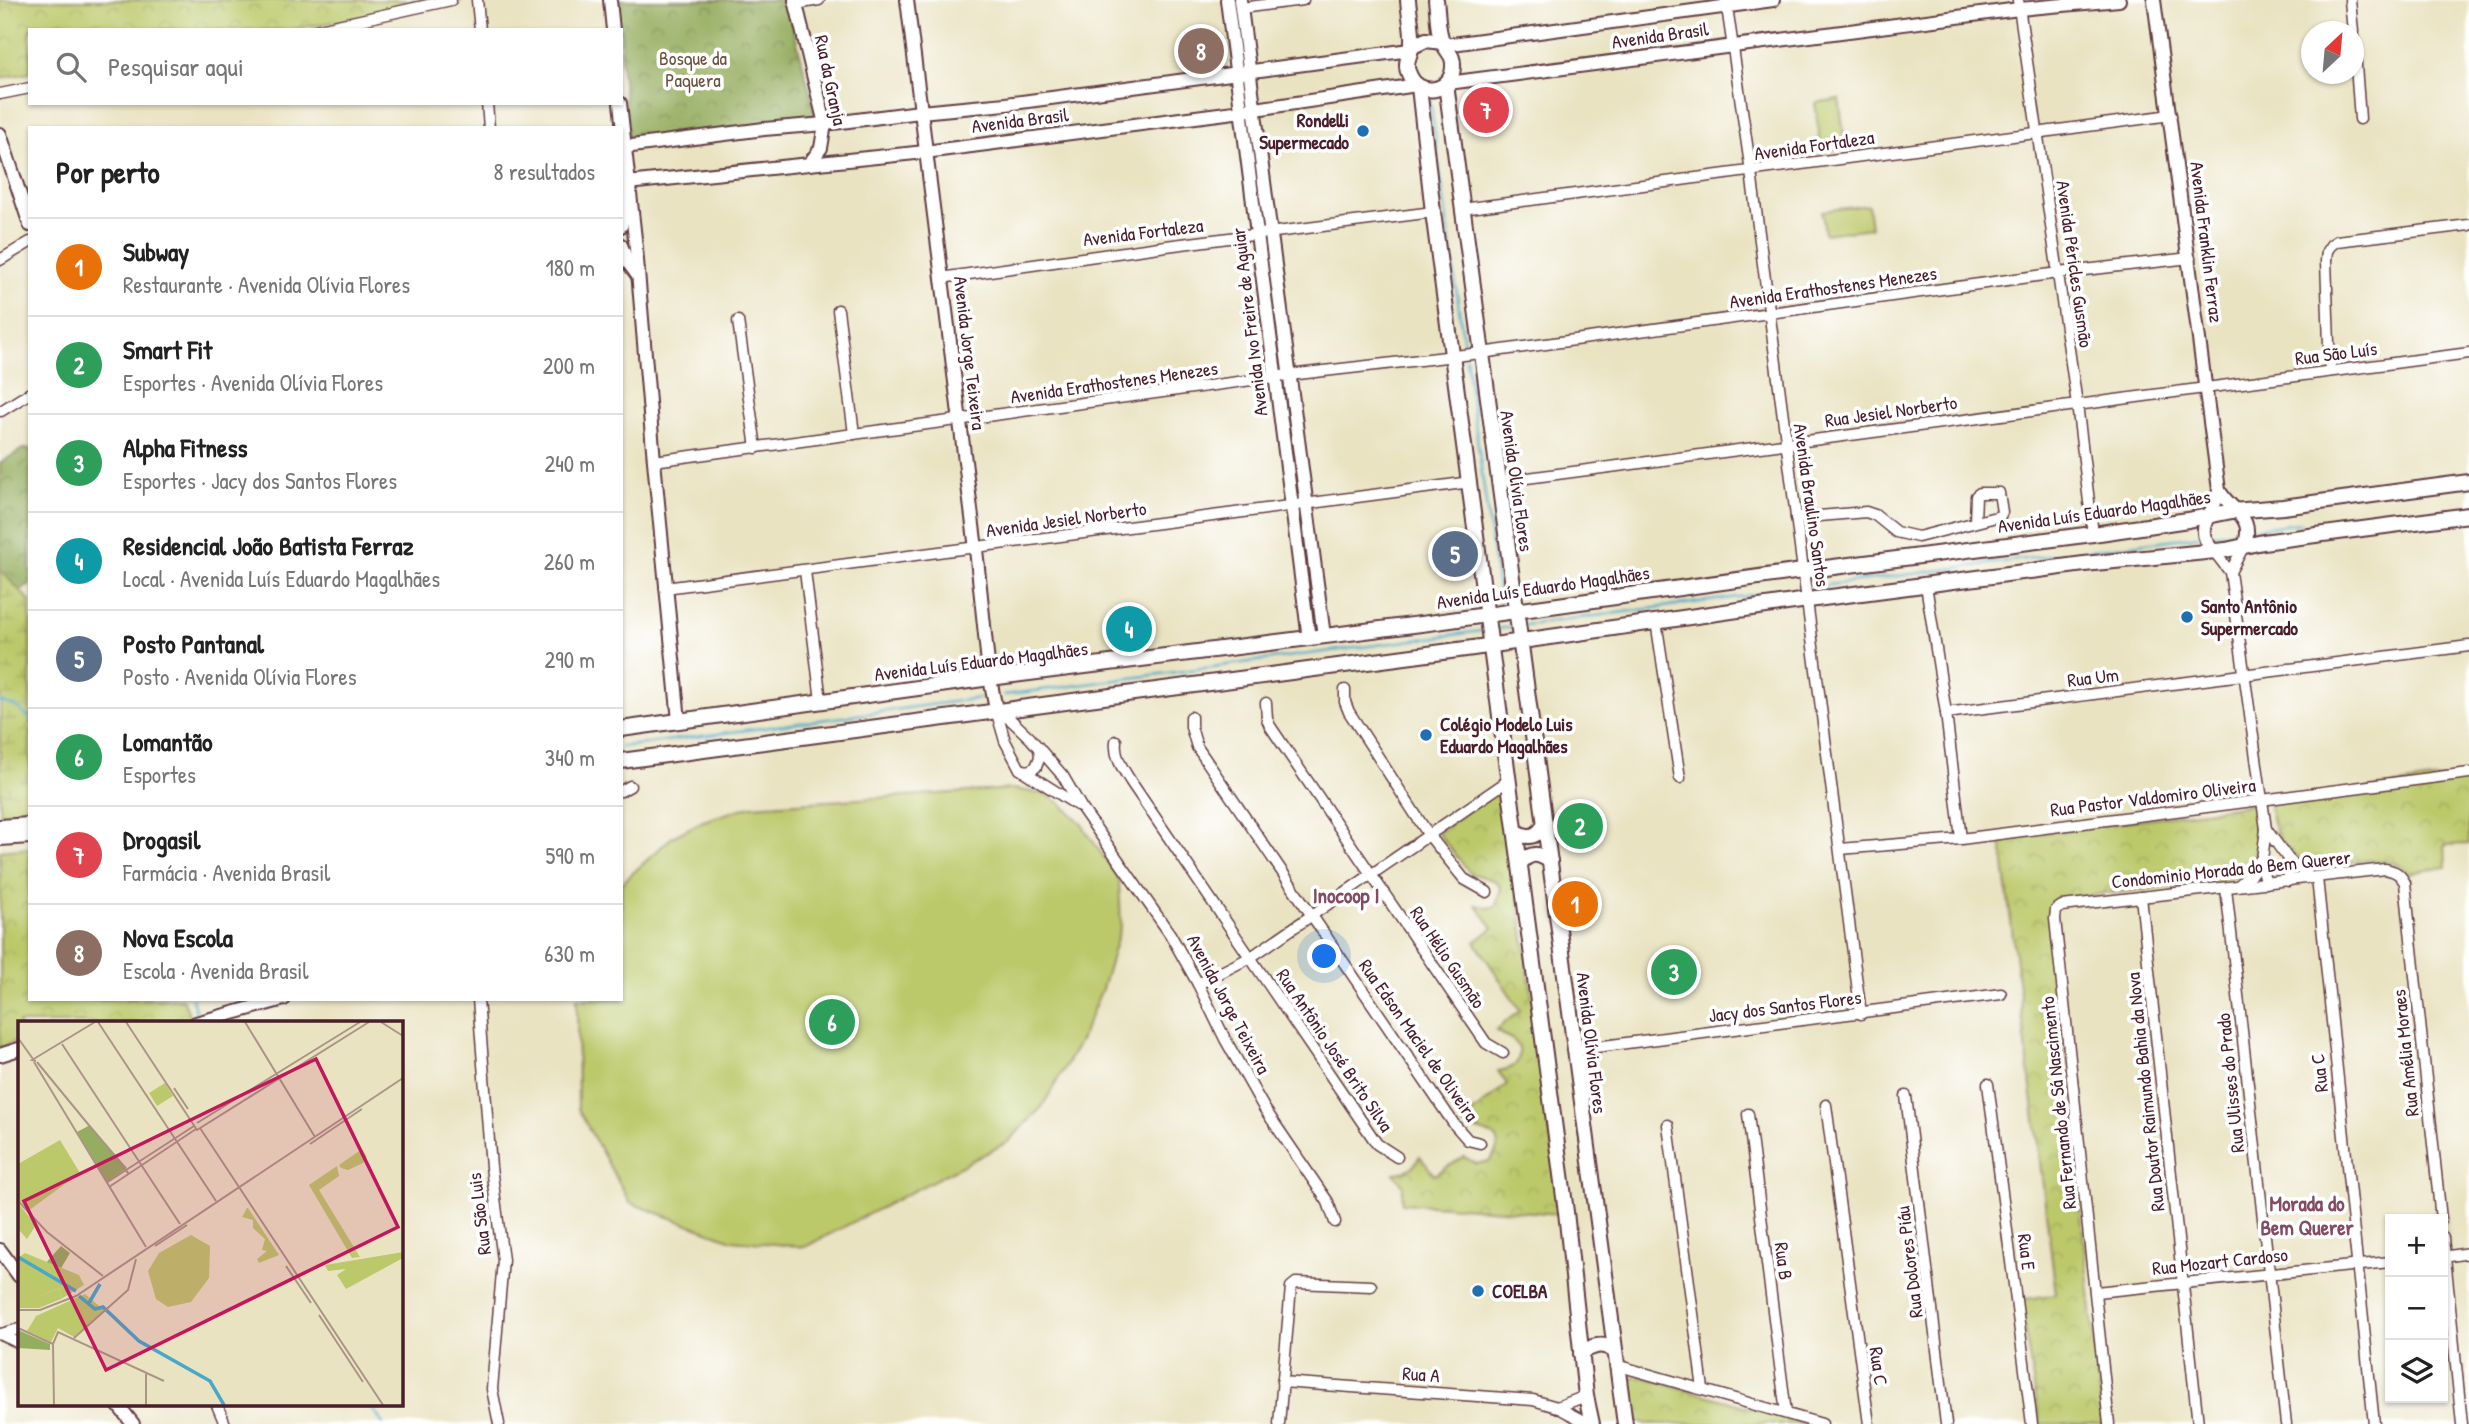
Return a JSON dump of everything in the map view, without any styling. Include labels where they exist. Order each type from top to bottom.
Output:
[{"type":"main road","points":[[1408,0],[1411,48],[1407,58],[1407,72],[1417,85],[1454,355],[1566,1212],[1590,1424]]},
{"type":"main road","name":"Avenida Olívia Flores","points":[[1436,0],[1444,44],[1451,53],[1453,68],[1447,83],[1462,209],[1625,1424]]},
{"type":"main road","name":"Avenida Brasil","points":[[1411,48],[1426,40],[1444,44]]},
{"type":"main road","name":"Avenida Brasil","points":[[1417,85],[1426,90],[1438,89],[1447,83]]},
{"type":"main road","name":"Avenida Luís Eduardo Magalhães","points":[[623,729],[990,678],[1803,574],[2469,482]]},
{"type":"main road","points":[[623,761],[1492,645],[1806,596],[1926,585],[2469,515]]},
{"type":"main road","points":[[1516,832],[1528,837],[1535,835],[1545,822]]},
{"type":"main road","points":[[0,827],[28,825]]},
{"type":"main road","points":[[0,838],[28,836]]},
{"type":"main road","points":[[1520,863],[1530,854],[1536,854],[1550,862]]},
{"type":"main road","points":[[1581,1353],[1593,1346],[1602,1345],[1614,1357]]},
{"type":"street","points":[[323,28],[451,0]]},
{"type":"street","points":[[477,0],[480,28]]},
{"type":"street","points":[[610,0],[613,28]]},
{"type":"street","points":[[795,2],[819,0]]},
{"type":"street","name":"Avenida Jorge Teixeira","points":[[907,0],[990,678],[997,713],[1005,741],[1020,769],[1081,807]]},
{"type":"street","name":"Avenida Ivo Freire de Aguiar","points":[[1227,0],[1243,71]]},
{"type":"street","points":[[1240,4],[1303,0]]},
{"type":"street","name":"Avenida Brasil","points":[[1444,44],[1726,3],[1773,0]]},
{"type":"street","name":"Avenida Brasil","points":[[1447,83],[2018,4],[2119,0]]},
{"type":"street","name":"Avenida Franklin Ferraz","points":[[2154,0],[2219,490]]},
{"type":"street","points":[[2350,0],[2352,21]]},
{"type":"street","name":"Rua da Granja","points":[[795,2],[825,124],[821,148],[809,164]]},
{"type":"street","name":"Avenida Braulino Santos","points":[[1726,3],[1751,172],[1861,1014]]},
{"type":"street","name":"Avenida Ivo Freire de Aguiar","points":[[1240,4],[1243,71],[1264,234],[1289,375],[1307,504],[1317,637]]},
{"type":"street","name":"Avenida Péricles Gusmão","points":[[2018,4],[2077,404],[2093,534]]},
{"type":"street","name":"Avenida Brasil","points":[[624,147],[764,129],[1006,104],[1411,48]]},
{"type":"street","points":[[2357,84],[2360,120]]},
{"type":"street","name":"Avenida Brasil","points":[[628,188],[1248,110],[1417,85]]},
{"type":"street","points":[[0,94],[28,88]]},
{"type":"street","points":[[487,105],[489,126]]},
{"type":"street","points":[[620,105],[622,126]]},
{"type":"street","name":"Avenida Fortaleza","points":[[1462,209],[1682,178],[1751,172],[2038,134],[2171,114]]},
{"type":"street","points":[[0,134],[28,219]]},
{"type":"street","points":[[623,136],[628,188],[626,227],[636,247],[679,721]]},
{"type":"street","name":"Avenida Fortaleza","points":[[941,278],[1433,212]]},
{"type":"street","points":[[2330,372],[2326,261],[2331,245],[2337,241],[2469,225]]},
{"type":"street","name":"Avenida Ivo Freire de Aguiar","points":[[1264,234],[1274,378],[1291,506],[1317,637]]},
{"type":"street","points":[[0,260],[28,243]]},
{"type":"street","points":[[623,251],[636,247]]},
{"type":"street","points":[[623,253],[638,277]]},
{"type":"street","name":"Avenida Erathostenes Menezes","points":[[654,461],[2190,258]]},
{"type":"street","points":[[838,310],[854,434]]},
{"type":"street","points":[[738,321],[756,448]]},
{"type":"street","name":"Rua São Luís","points":[[2207,387],[2469,353]]},
{"type":"street","name":"Rua Jesiel Norberto","points":[[1497,482],[2207,387]]},
{"type":"street","points":[[1,411],[28,394]]},
{"type":"street","name":"Avenida Jesiel Norberto","points":[[665,588],[1471,482]]},
{"type":"street","points":[[2219,490],[2240,514],[2248,528],[2245,543],[2230,572]]},
{"type":"street","points":[[2219,490],[2203,533],[2210,547],[2230,572],[2266,829],[2262,856],[2262,872],[2266,883]]},
{"type":"street","points":[[1796,518],[1866,512],[1875,515],[1896,532],[1918,537],[1975,522]]},
{"type":"street","points":[[805,571],[821,701]]},
{"type":"street","points":[[1926,585],[1946,713],[1961,839]]},
{"type":"street","points":[[1656,621],[1680,778]]},
{"type":"street","name":"Rua Um","points":[[1946,713],[2469,646]]},
{"type":"street","points":[[1345,690],[1345,702],[1349,712],[1428,834],[1464,879],[1487,892]]},
{"type":"street","name":"Rua Hélio Gusmão","points":[[1266,703],[1270,726],[1486,1043],[1503,1053]]},
{"type":"street","name":"Avenida Jorge Teixeira","points":[[997,713],[1011,720],[1039,747],[1063,776],[1081,807],[1170,934],[1264,1108],[1328,1202],[1335,1223]]},
{"type":"street","name":"Rua Edson Maciel de Oliveira","points":[[1191,717],[1196,747],[1461,1134],[1468,1140],[1479,1143]]},
{"type":"street","name":"Rua Antônio José Brito Silva","points":[[1116,741],[1118,760],[1131,782],[1377,1144],[1397,1157]]},
{"type":"street","points":[[1020,769],[1028,771],[1037,767],[1039,747]]},
{"type":"street","name":"Rua Pastor Valdomiro Oliveira","points":[[1840,849],[1961,839],[2469,773]]},
{"type":"street","points":[[1198,985],[1251,957],[1509,780]]},
{"type":"street","points":[[2266,829],[2289,860],[2315,878]]},
{"type":"street","points":[[2232,887],[2252,873],[2262,856]]},
{"type":"street","points":[[2288,881],[2289,860]]},
{"type":"street","name":"Condominio Morada do Bem Querer","points":[[2056,910],[2062,906],[2385,869],[2401,875],[2405,883]]},
{"type":"street","name":"Rua C","points":[[2315,878],[2374,1424]]},
{"type":"street","name":"Rua Amélia Moraes","points":[[2405,883],[2440,1214]]},
{"type":"street","name":"Rua Ulisses do Prado","points":[[2232,887],[2286,1424]]},
{"type":"street","name":"Rua Doutor Raimundo Bahia da Nova","points":[[2141,897],[2198,1424]]},
{"type":"street","name":"Rua Fernando de Sá Nascimento","points":[[2056,910],[2109,1424]]},
{"type":"street","name":"Jacy dos Santos Flores","points":[[1573,1051],[2001,995]]},
{"type":"street","points":[[206,1021],[277,1001]]},
{"type":"street","name":"Rua São Luis","points":[[478,1001],[491,1167],[503,1260],[492,1389],[499,1424]]},
{"type":"street","points":[[0,1055],[18,1049]]},
{"type":"street","name":"Rua E","points":[[1988,1084],[2032,1424]]},
{"type":"street","name":"Rua Dolores Piáu","points":[[1906,1096],[1947,1424]]},
{"type":"street","name":"Rua C","points":[[1826,1105],[1869,1424]]},
{"type":"street","name":"Rua B","points":[[1748,1114],[1786,1413]]},
{"type":"street","points":[[1668,1125],[1703,1389]]},
{"type":"street","points":[[0,1250],[18,1275]]},
{"type":"street","points":[[2448,1256],[2469,1253]]},
{"type":"street","name":"Rua Mozart Cardoso","points":[[2096,1292],[2385,1262]]},
{"type":"street","points":[[2446,1277],[2462,1424]]},
{"type":"street","points":[[1279,1424],[1293,1285],[1371,1286]]},
{"type":"street","points":[[1,1334],[18,1328]]},
{"type":"street","points":[[1,1334],[18,1342]]},
{"type":"street","points":[[1614,1357],[1703,1389],[1822,1424]]},
{"type":"street","name":"Rua A","points":[[1282,1382],[1533,1400],[1557,1407],[1590,1424]]},
{"type":"street","points":[[1557,1407],[1586,1396]]},
{"type":"street","points":[[119,1406],[133,1424]]},
{"type":"street","points":[[217,1406],[225,1424]]},
{"type":"green space","points":[[0,0],[463,0],[299,28],[28,28],[28,73],[0,78]]},
{"type":"green space","name":"Bosque da Paquera","points":[[616,0],[786,0],[817,119],[629,147],[623,82],[623,28],[618,28]]},
{"type":"green space","points":[[1839,99],[1846,148],[1822,152],[1815,103]]},
{"type":"green space","points":[[1868,205],[1871,228],[1825,234],[1822,211]]},
{"type":"green space","points":[[23,449],[28,449],[28,585],[19,591],[0,570],[0,463]]},
{"type":"green space","points":[[0,570],[28,599],[28,809],[0,814]]},
{"type":"green space","points":[[2469,775],[2469,844],[2445,845],[2446,867],[2410,873],[2400,866],[2378,860],[2316,869],[2282,843],[2269,803]]},
{"type":"green space","points":[[1499,788],[1504,789],[1561,1214],[1402,1203],[1403,1185],[1394,1173],[1410,1169],[1420,1156],[1434,1175],[1464,1157],[1476,1164],[1490,1161],[1497,1150],[1498,1142],[1495,1137],[1461,1123],[1507,1084],[1498,1071],[1512,1067],[1518,1059],[1519,1048],[1516,1043],[1496,1030],[1520,1010],[1475,942],[1493,928],[1476,905],[1488,908],[1496,906],[1501,888],[1496,881],[1470,873],[1438,833]]},
{"type":"green space","points":[[1014,789],[1045,794],[1060,803],[1080,822],[1119,880],[1121,925],[1102,989],[1080,1041],[1042,1107],[1008,1142],[805,1247],[732,1240],[630,1203],[578,1109],[577,1001],[623,1001],[623,882],[672,837],[703,821],[750,806]]},
{"type":"green space","points":[[2255,804],[2260,839],[2248,868],[2239,877],[2220,882],[2073,897],[2060,902],[2052,912],[2050,922],[2103,1424],[2040,1424],[2020,1300],[2056,1294],[2001,839]]},
{"type":"green space","points":[[28,848],[28,1001],[184,1001],[191,1019],[18,1021],[18,1040],[0,1048],[0,851]]},
{"type":"green space","points":[[1643,1377],[1807,1424],[1645,1424],[1629,1415],[1625,1386],[1632,1378]]},
{"type":"waterway","points":[[1430,99],[1465,352]]},
{"type":"waterway","points":[[1466,358],[1500,604]]},
{"type":"waterway","points":[[2251,529],[2301,523]]},
{"type":"waterway","points":[[2209,535],[2241,531]]},
{"type":"waterway","points":[[1526,625],[2199,536]]},
{"type":"waterway","points":[[1496,629],[1512,627]]},
{"type":"waterway","points":[[1004,695],[1481,631]]},
{"type":"waterway","points":[[623,747],[981,698]]},
{"type":"waterway","points":[[0,701],[17,707],[28,717]]},
{"type":"waterway","points":[[193,1001],[198,1020]]},
{"type":"waterway","points":[[371,1406],[383,1424]]},
{"type":"place","name":"Nova Escola","points":[[1201,51]]},
{"type":"place","name":"Drogasil","points":[[1486,110]]},
{"type":"place","name":"Rondelli Supermecado","points":[[1363,131]]},
{"type":"place","name":"Posto Pantanal","points":[[1455,554]]},
{"type":"place","name":"Santo Antônio Supermercado","points":[[2187,617]]},
{"type":"place","name":"Residencial João Batista Ferraz","points":[[1129,629]]},
{"type":"place","name":"Colégio Modelo Luis Eduardo Magalhães","points":[[1426,735]]},
{"type":"place","name":"Smart Fit","points":[[1580,826]]},
{"type":"place","name":"Subway","points":[[1575,904]]},
{"type":"place","name":"Alpha Fitness","points":[[1674,972]]},
{"type":"place","name":"Lomantão","points":[[832,1022]]},
{"type":"place","name":"COELBA","points":[[1478,1291]]},
{"type":"district","name":"Inocoop I","points":[[1346,895]]},
{"type":"district","name":"Morada do Bem Querer","points":[[2307,1215]]}]
